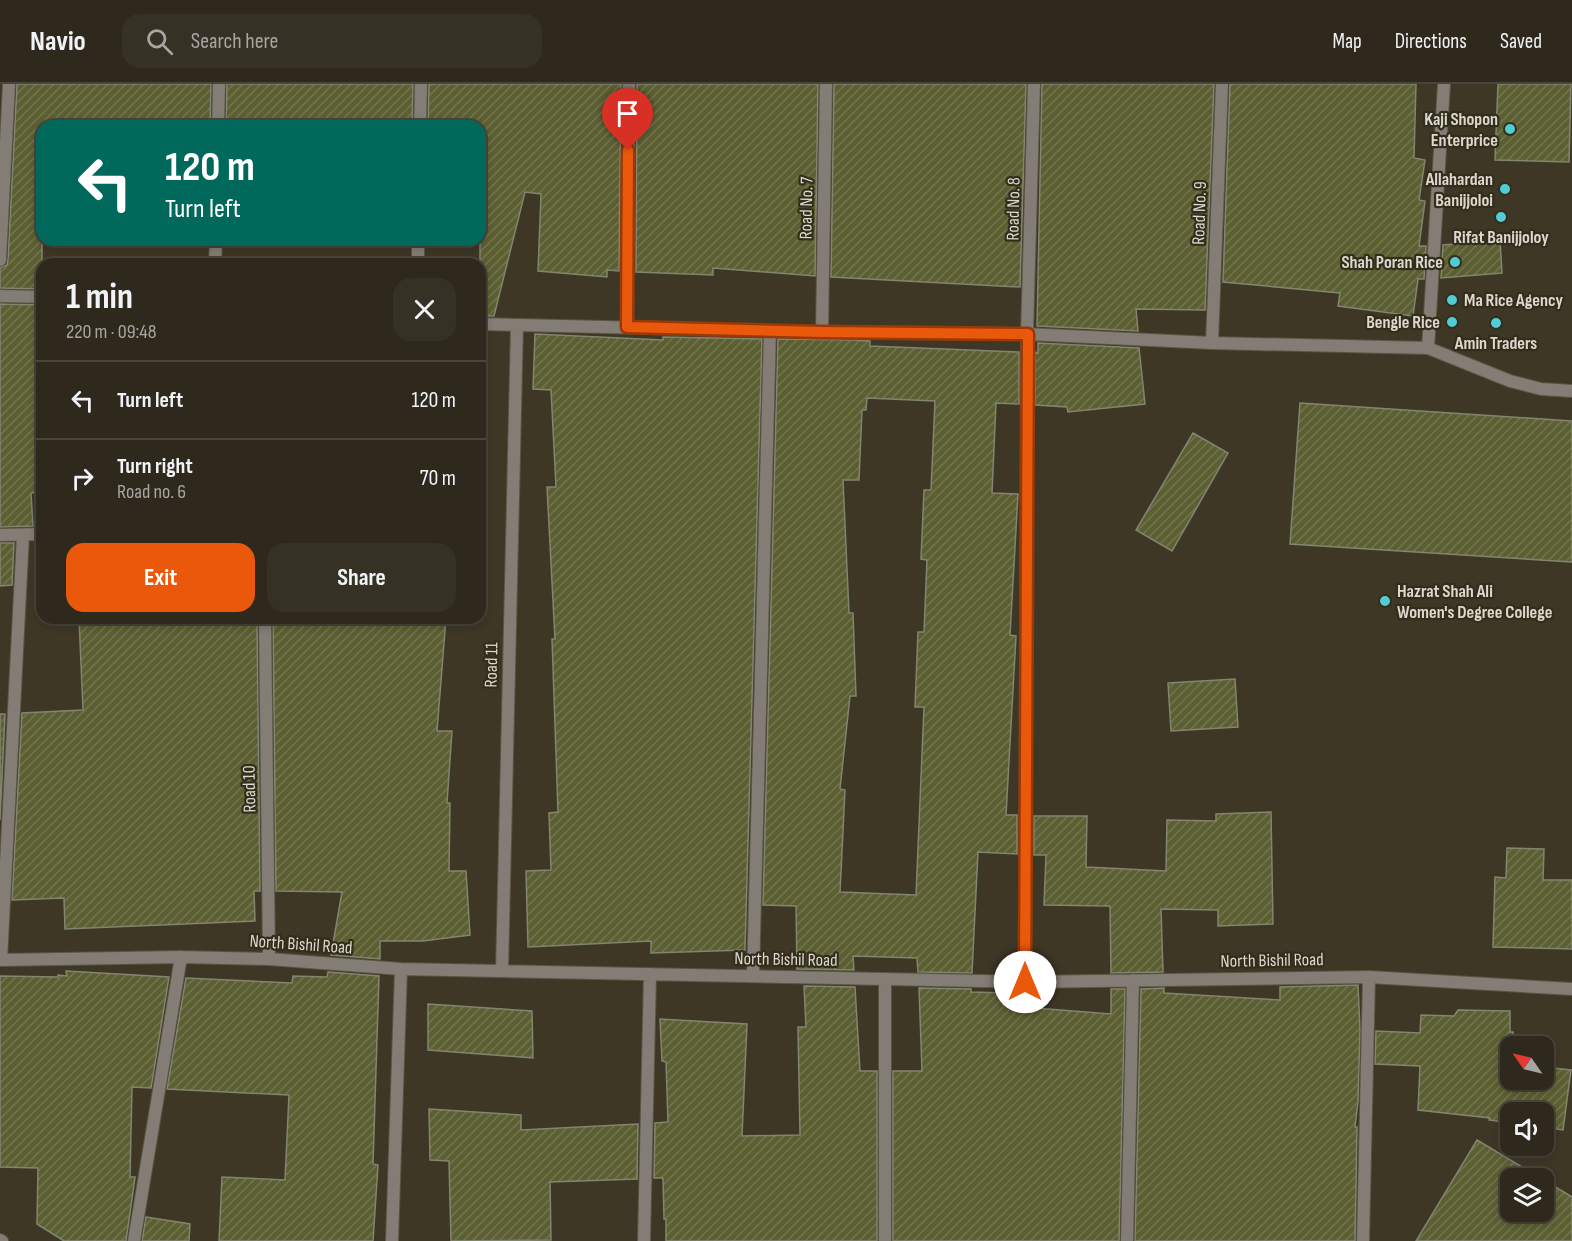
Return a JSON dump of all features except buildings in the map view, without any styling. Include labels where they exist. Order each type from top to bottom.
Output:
[{"type":"street","points":[[0,260],[9,84]]},
{"type":"street","points":[[218,120],[219,84]]},
{"type":"street","points":[[420,120],[421,84]]},
{"type":"street","points":[[627,327],[629,84]]},
{"type":"street","name":"Road No. 7","points":[[822,332],[826,84]]},
{"type":"street","name":"Road No. 8","points":[[1025,982],[1028,334],[1034,84]]},
{"type":"street","name":"Road No. 9","points":[[1212,343],[1222,84]]},
{"type":"street","points":[[1428,348],[1444,84]]},
{"type":"street","points":[[0,296],[36,297]]},
{"type":"street","points":[[486,324],[1028,334],[1212,343],[1428,348],[1510,381],[1540,389],[1572,391]]},
{"type":"street","name":"Road 11","points":[[502,971],[517,325]]},
{"type":"street","points":[[753,976],[770,331]]},
{"type":"street","points":[[0,535],[36,534]]},
{"type":"street","points":[[0,960],[22,535]]},
{"type":"street","name":"Road 10","points":[[265,624],[269,959]]},
{"type":"street","points":[[134,1241],[181,957]]},
{"type":"street","name":"North Bishil Road","points":[[0,960],[181,957],[269,959],[401,969],[1025,982],[1369,977],[1572,989]]},
{"type":"street","points":[[392,1241],[401,969]]},
{"type":"street","points":[[644,1241],[650,974]]},
{"type":"street","points":[[1363,1241],[1369,977]]},
{"type":"street","points":[[885,979],[885,1241]]},
{"type":"street","points":[[1127,1241],[1133,980]]},
{"type":"place","name":"Kaji Shopon Enterprice","points":[[1510,129]]},
{"type":"place","name":"Allahardan Banijjoloi","points":[[1505,189]]},
{"type":"place","name":"Rifat Banijjoloy","points":[[1501,217]]},
{"type":"place","name":"Shah Poran Rice","points":[[1455,262]]},
{"type":"place","name":"Ma Rice Agency","points":[[1452,300]]},
{"type":"place","name":"Bengle Rice","points":[[1452,322]]},
{"type":"place","name":"Amin Traders","points":[[1496,323]]},
{"type":"place","name":"Hazrat Shah Ali Women's Degree College","points":[[1385,601]]},
{"type":"route","points":[[628,150],[627,327],[1028,334],[1025,982]]}]
